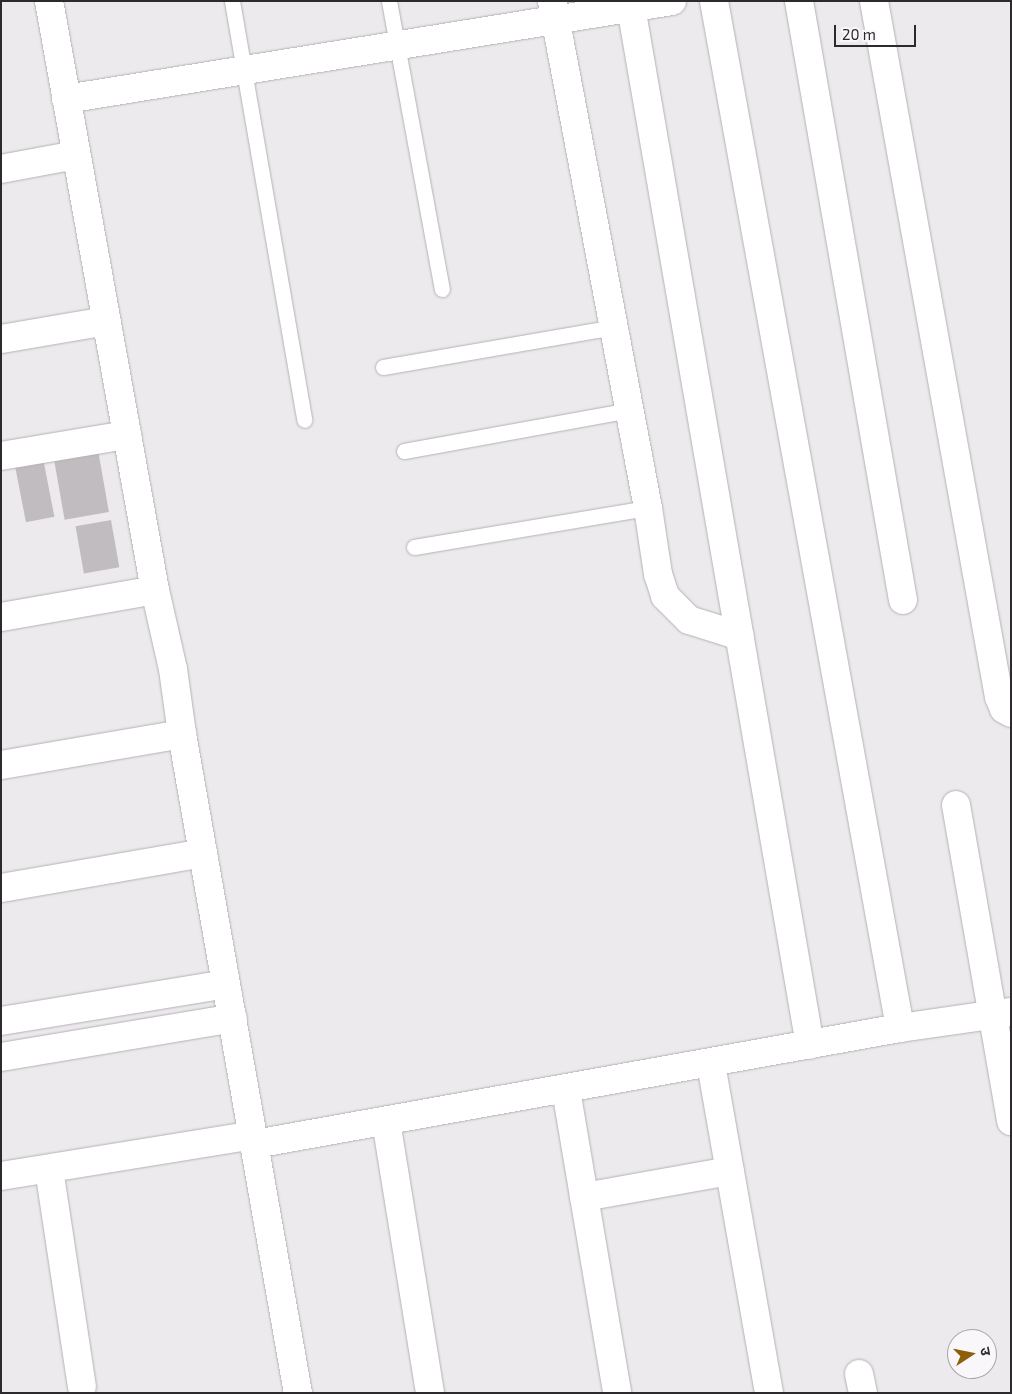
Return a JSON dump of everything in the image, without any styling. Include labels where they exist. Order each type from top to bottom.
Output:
[{"type":"street","points":[[48,1],[155,590],[173,668],[182,734],[298,1393]]},
{"type":"street","points":[[66,99],[397,46],[554,11],[672,1]]},
{"type":"street","points":[[714,1],[900,1028]]},
{"type":"street","points":[[799,1],[903,600]]},
{"type":"street","points":[[874,1],[999,697],[1004,709],[1011,713]]},
{"type":"street","points":[[630,5],[810,1045]]},
{"type":"street","points":[[554,11],[648,508],[658,574],[665,596],[689,620],[740,636]]},
{"type":"street","points":[[1,169],[76,155]]},
{"type":"street","points":[[1,338],[106,321]]},
{"type":"street","points":[[1,456],[127,434]]},
{"type":"street","points":[[1,617],[155,590]]},
{"type":"street","points":[[1,765],[182,734]]},
{"type":"street","points":[[956,805],[1002,1013],[1011,1121]]},
{"type":"street","points":[[1,888],[203,853]]},
{"type":"street","points":[[1,1021],[226,984]]},
{"type":"street","points":[[1,1176],[386,1121],[711,1064],[900,1028],[1002,1013]]},
{"type":"street","points":[[1,1057],[233,1018]]},
{"type":"street","points":[[711,1064],[769,1393]]},
{"type":"street","points":[[566,1090],[617,1393]]},
{"type":"street","points":[[386,1121],[430,1393]]},
{"type":"street","points":[[48,1169],[82,1387]]},
{"type":"street","points":[[584,1198],[730,1171]]},
{"type":"lane","points":[[232,1],[304,420]]},
{"type":"lane","points":[[389,1],[442,289]]},
{"type":"lane","points":[[384,367],[614,328]]},
{"type":"lane","points":[[404,451],[629,410]]},
{"type":"lane","points":[[414,547],[648,508]]},
{"type":"building","points":[[98,450],[109,512],[65,520],[54,458]]},
{"type":"building","points":[[42,453],[54,517],[26,522],[14,459]]},
{"type":"building","points":[[111,520],[119,567],[84,574],[76,526]]}]
